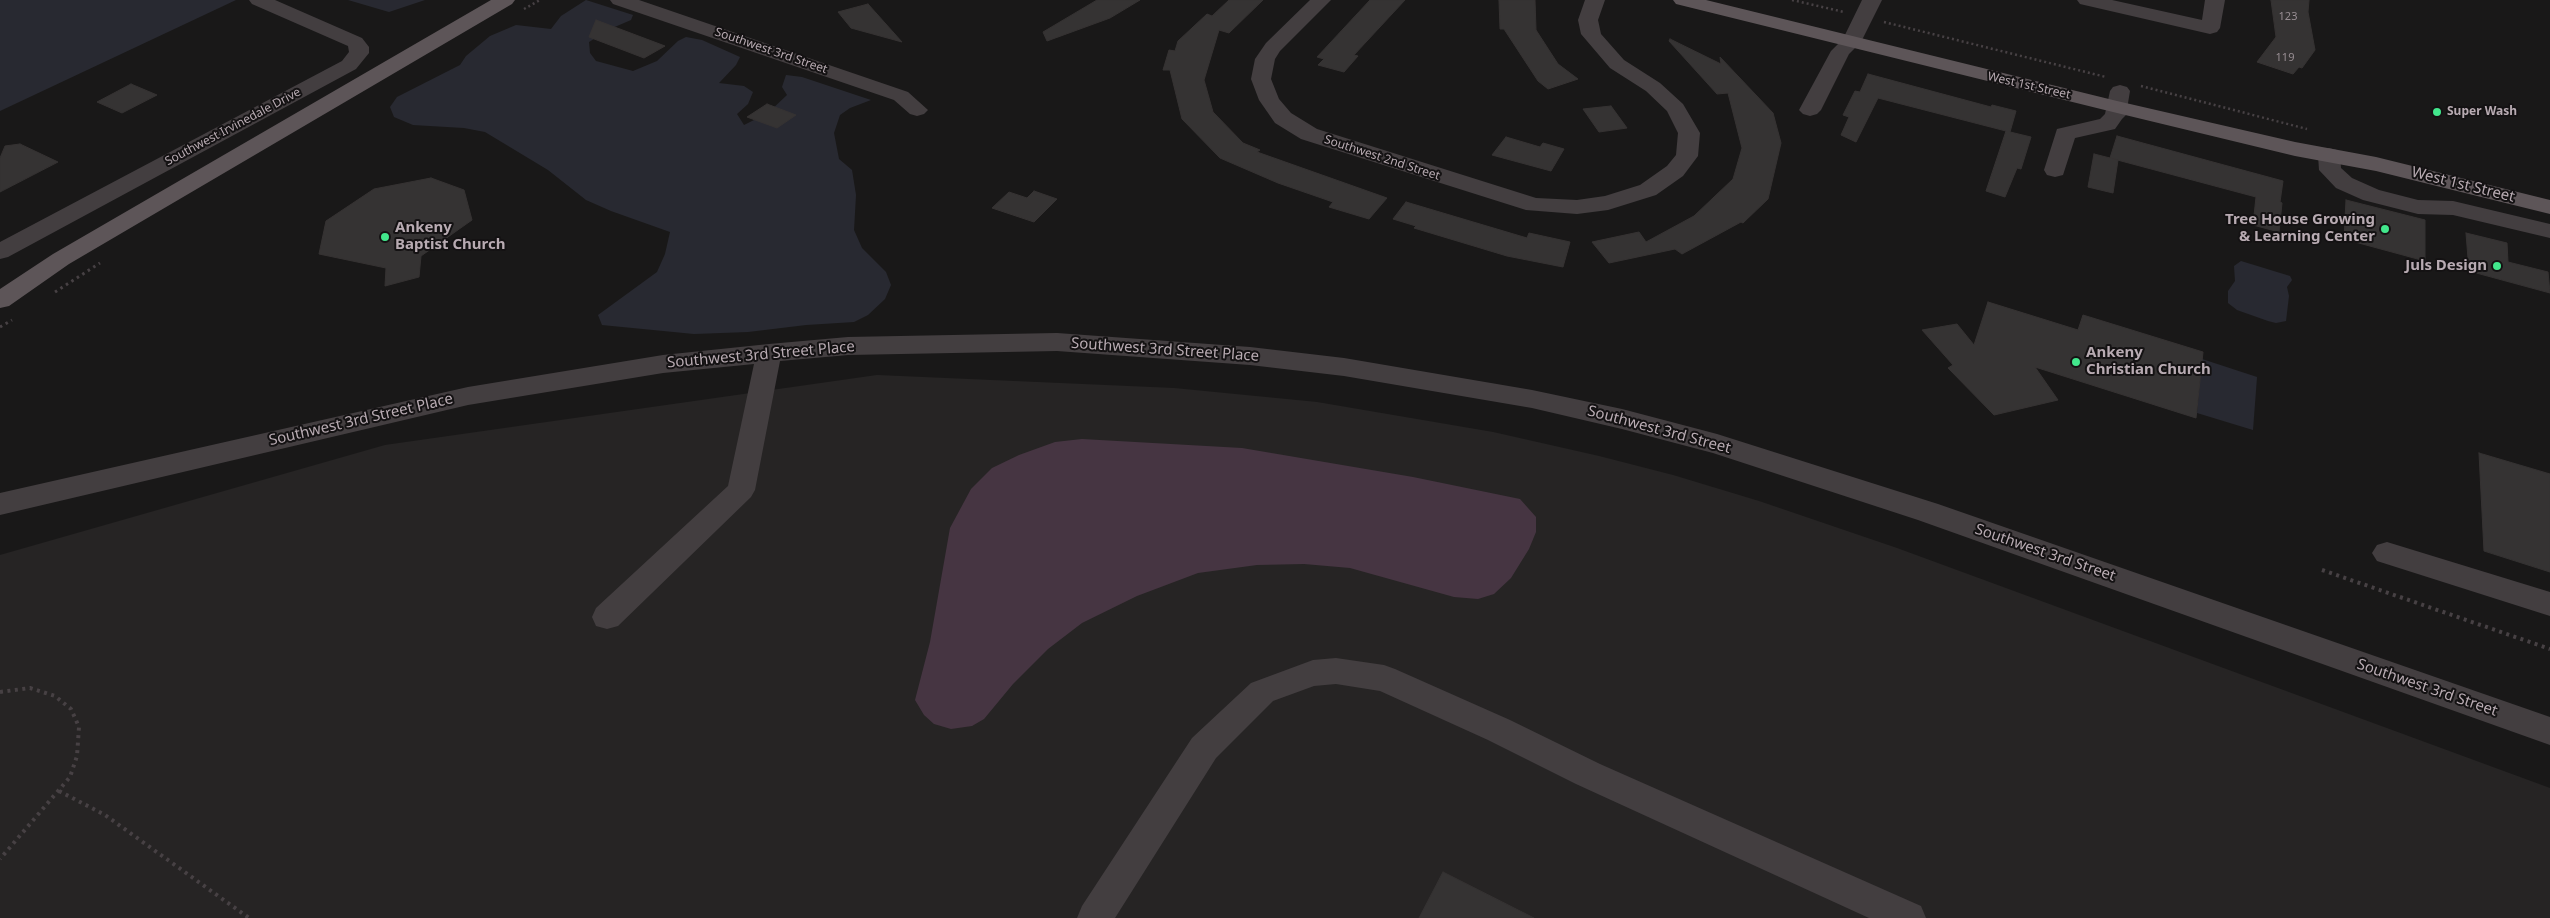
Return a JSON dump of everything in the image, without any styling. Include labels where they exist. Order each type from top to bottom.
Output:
[{"type":"main road","name":"Southwest Irvinedale Drive","points":[[0,300],[62,259],[505,0]]},
{"type":"main road","name":"West 1st Street","points":[[1683,0],[1861,21]]},
{"type":"main road","name":"West 1st Street","points":[[1754,0],[1861,21],[2294,137],[2376,164]]},
{"type":"main road","name":"West 1st Street","points":[[2119,90],[2329,155],[2376,164],[2550,207]]},
{"type":"main road","name":"Southwest Irvinedale Drive","points":[[0,288],[62,259]]},
{"type":"street","name":"Southwest Irvinedale Drive","points":[[0,252],[349,65],[359,53],[359,47],[355,42],[260,0]]},
{"type":"street","name":"Southwest 3rd Street","points":[[620,0],[901,96],[916,110]]},
{"type":"street","name":"Southwest 2nd Street","points":[[1321,0],[1273,47],[1265,59],[1262,79],[1269,100],[1284,118],[1309,134],[1348,148],[1534,205],[1577,207],[1608,203],[1648,190],[1675,171],[1687,156],[1689,133],[1676,108],[1653,87],[1617,64],[1591,34],[1588,20],[1595,0]]},
{"type":"street","points":[[2086,0],[2210,28],[2214,0]]},
{"type":"street","points":[[1810,110],[1841,50],[1861,21]]},
{"type":"street","points":[[2055,170],[2065,134],[2106,124],[2113,119],[2119,90]]},
{"type":"street","points":[[2329,155],[2330,170],[2334,174],[2344,183],[2371,195],[2418,207],[2453,208],[2550,231]]},
{"type":"street","name":"Southwest 3rd Street Place","points":[[0,504],[356,420],[468,396],[644,367],[848,346],[1056,342],[1152,348],[1344,367],[1532,399]]},
{"type":"street","points":[[607,617],[741,490],[769,353]]},
{"type":"street","name":"Southwest 3rd Street","points":[[1532,399],[1622,418],[1818,475],[2550,731]]},
{"type":"street","points":[[2387,553],[2550,604]]},
{"type":"street","points":[[1095,918],[1204,748],[1262,692],[1313,673],[1336,671],[1384,678],[1499,730],[1588,774],[1908,918]]},
{"type":"path","points":[[1792,0],[1861,21],[2119,90],[2308,129]]},
{"type":"path","points":[[2322,570],[2550,649]]},
{"type":"path","points":[[0,692],[30,688],[55,696],[71,710],[79,727],[77,756],[70,777],[0,859]]},
{"type":"path","points":[[59,791],[105,815],[249,918]]},
{"type":"shaded area","points":[[0,0],[236,0],[0,111]]},
{"type":"shaded area","points":[[348,0],[425,0],[389,12]]},
{"type":"shaded area","points":[[586,0],[633,15],[631,20],[610,29],[589,42],[590,53],[596,61],[633,71],[657,61],[678,41],[686,37],[702,40],[740,57],[736,65],[719,83],[744,86],[753,92],[748,104],[737,114],[744,125],[768,113],[787,95],[782,87],[786,75],[802,77],[871,100],[850,108],[840,115],[834,133],[839,159],[852,170],[856,195],[854,230],[862,248],[886,272],[891,285],[885,299],[868,315],[854,322],[806,325],[748,332],[694,334],[602,325],[598,315],[657,272],[665,254],[670,232],[586,200],[548,170],[485,132],[464,128],[413,125],[394,117],[390,107],[397,97],[460,65],[466,56],[490,36],[516,25],[551,29],[561,16]]},
{"type":"shaded area","points":[[2241,261],[2290,276],[2292,280],[2287,287],[2289,296],[2286,321],[2276,323],[2268,321],[2237,310],[2228,303],[2228,291],[2235,281],[2234,266]]},
{"type":"shaded area","points":[[2202,359],[2257,377],[2253,430],[2197,413]]},
{"type":"shaded area","points":[[877,375],[1174,388],[1317,402],[1493,432],[1673,475],[1759,501],[1897,548],[2550,788],[2550,918],[0,918],[0,555],[385,445]]},
{"type":"shaded area","points":[[1082,439],[1242,448],[1413,477],[1520,499],[1536,517],[1536,532],[1529,549],[1511,578],[1494,594],[1478,599],[1454,597],[1350,568],[1304,564],[1257,565],[1198,573],[1137,596],[1082,623],[1048,649],[1013,684],[984,719],[972,726],[951,729],[934,724],[924,715],[915,700],[930,642],[950,528],[971,489],[992,468],[1019,455],[1055,442]]},
{"type":"building","points":[[1097,0],[1140,0],[1110,18],[1047,41],[1043,32]]},
{"type":"building","points":[[1229,0],[1263,0],[1229,33],[1219,30],[1204,80],[1213,112],[1243,143],[1260,150],[1257,152],[1387,198],[1369,219],[1329,207],[1333,202],[1278,183],[1220,158],[1182,119],[1170,70],[1163,70],[1169,50],[1175,51],[1178,41],[1207,14],[1212,16]]},
{"type":"building","points":[[1370,0],[1405,0],[1354,55],[1358,56],[1344,72],[1318,65],[1324,59],[1317,57]]},
{"type":"building","points":[[1499,0],[1535,0],[1536,30],[1558,64],[1578,79],[1548,89],[1538,81],[1504,29],[1500,29]]},
{"type":"building","points":[[2271,0],[2309,0],[2308,12],[2315,50],[2302,68],[2299,67],[2293,74],[2257,62],[2276,37]]},
{"type":"building","points":[[868,4],[902,42],[851,28],[838,12]]},
{"type":"building","points":[[596,20],[665,46],[644,58],[589,37]]},
{"type":"building","points":[[1670,39],[1721,64],[1720,57],[1773,113],[1781,143],[1768,199],[1743,223],[1741,222],[1682,254],[1675,249],[1609,263],[1592,242],[1639,232],[1646,242],[1694,216],[1733,179],[1742,148],[1728,93],[1717,94],[1669,41]]},
{"type":"building","points":[[1868,74],[1991,107],[1992,105],[2016,111],[2010,132],[2031,137],[2021,169],[2017,168],[2005,197],[1986,191],[2006,131],[1878,98],[1856,142],[1841,135],[1849,117],[1843,115],[1855,91],[1860,92]]},
{"type":"building","points":[[131,84],[157,95],[122,113],[97,102]]},
{"type":"building","points":[[767,104],[796,115],[777,128],[747,117]]},
{"type":"building","points":[[1611,106],[1627,128],[1599,132],[1583,109]]},
{"type":"building","points":[[2117,136],[2283,181],[2279,232],[2253,225],[2256,197],[2110,158]]},
{"type":"building","points":[[1506,137],[1540,147],[1543,143],[1564,149],[1551,171],[1492,155]]},
{"type":"building","points":[[20,144],[58,162],[0,192],[0,158],[5,146]]},
{"type":"building","points":[[2094,154],[2118,160],[2113,193],[2088,187]]},
{"type":"building","name":"Ankeny Baptist Church","points":[[431,178],[464,190],[472,220],[421,256],[419,277],[385,286],[386,268],[319,254],[326,221],[374,189]]},
{"type":"building","points":[[1034,191],[1057,199],[1034,222],[992,208],[1009,192],[1027,198]]},
{"type":"building","name":"Tree House Growing & Learning Center","points":[[2346,200],[2425,220],[2425,261],[2344,239]]},
{"type":"building","points":[[1406,202],[1527,238],[1529,233],[1570,242],[1563,267],[1507,256],[1414,228],[1416,226],[1393,219]]},
{"type":"building","name":"Juls Design","points":[[2466,233],[2507,243],[2508,262],[2548,272],[2550,293],[2469,271]]},
{"type":"building","name":"Ankeny Christian Church","points":[[1988,302],[2078,330],[2083,315],[2203,352],[2196,418],[2035,367],[2058,400],[1994,415],[1948,368],[1953,365],[1922,330],[1957,324],[1974,345]]},
{"type":"building","points":[[2479,453],[2550,474],[2550,572],[2484,551]]},
{"type":"building","points":[[1443,872],[1534,918],[1419,918]]},
{"type":"place","name":"Super Wash","points":[[2437,112]]},
{"type":"place","name":"Tree House Growing & Learning Center","points":[[2385,229]]},
{"type":"place","name":"Ankeny Baptist Church","points":[[385,237]]},
{"type":"place","name":"Juls Design","points":[[2497,266]]},
{"type":"place","name":"Ankeny Christian Church","points":[[2076,362]]}]
